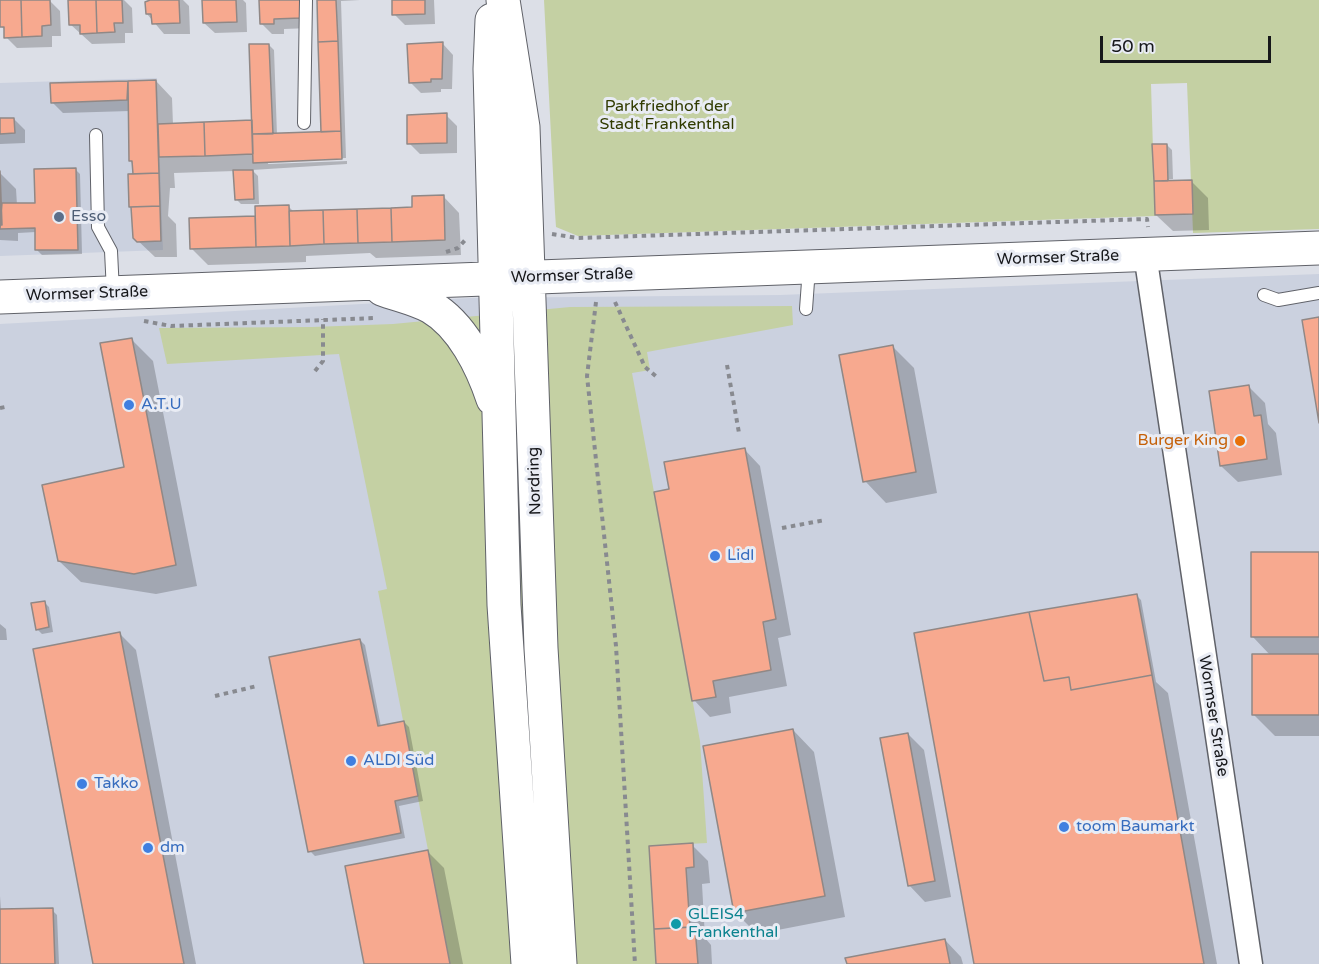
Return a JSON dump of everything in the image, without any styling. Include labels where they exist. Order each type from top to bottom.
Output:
[{"type":"main road","name":"Nordring","points":[[493,0],[490,69],[513,278],[541,648],[560,964]]},
{"type":"main road","name":"Nordring","points":[[503,0],[523,127],[513,278],[499,421],[504,605],[528,964]]},
{"type":"main road","name":"Wormser Straße","points":[[0,297],[809,267],[1146,246],[1319,248]]},
{"type":"main road","points":[[368,284],[431,307],[453,327],[478,362],[499,421]]},
{"type":"street","name":"Wormser Straße","points":[[1146,246],[1251,964]]},
{"type":"lane","points":[[304,123],[306,0]]},
{"type":"lane","points":[[96,135],[98,226],[111,252],[113,293]]},
{"type":"lane","points":[[806,309],[809,267]]},
{"type":"lane","points":[[1264,295],[1278,300],[1319,293]]},
{"type":"path","points":[[550,233],[578,238],[1147,219],[1146,246]]},
{"type":"path","points":[[614,298],[645,368],[658,378]]},
{"type":"path","points":[[597,299],[587,376],[616,646],[635,964]]},
{"type":"path","points":[[135,320],[171,326],[385,317]]},
{"type":"path","points":[[315,371],[323,361],[323,319]]},
{"type":"path","points":[[727,365],[739,433]]},
{"type":"path","points":[[782,528],[825,520]]},
{"type":"path","points":[[215,696],[257,686]]},
{"type":"shaded area","points":[[157,78],[163,250],[0,256],[0,83]]},
{"type":"shaded area","points":[[1319,274],[1319,964],[0,964],[0,324],[470,298],[780,295]]},
{"type":"green space","name":"Parkfriedhof der Stadt Frankenthal","points":[[544,0],[1319,0],[1319,229],[1193,233],[1187,83],[1151,84],[1155,216],[578,236],[556,227]]},
{"type":"green space","points":[[792,306],[793,325],[647,352],[650,370],[632,373],[700,741],[707,843],[649,846],[656,964],[450,964],[378,591],[387,589],[339,354],[167,364],[159,328],[393,324],[570,307]]},
{"type":"building","points":[[0,0],[21,0],[22,37],[4,38],[4,27],[0,27]]},
{"type":"building","points":[[21,0],[50,0],[51,25],[42,26],[42,36],[22,37]]},
{"type":"building","points":[[68,0],[96,0],[97,33],[80,34],[80,25],[69,25]]},
{"type":"building","points":[[96,0],[122,0],[123,23],[114,23],[115,32],[97,33]]},
{"type":"building","points":[[179,0],[180,23],[152,24],[151,14],[146,14],[145,2]]},
{"type":"building","points":[[202,0],[236,0],[237,22],[203,23]]},
{"type":"building","points":[[259,0],[300,0],[301,18],[274,19],[274,24],[260,24]]},
{"type":"building","points":[[317,0],[336,0],[338,41],[318,42]]},
{"type":"building","points":[[392,0],[425,0],[425,14],[392,15]]},
{"type":"building","points":[[338,41],[341,131],[321,132],[318,42]]},
{"type":"building","points":[[443,42],[442,79],[409,83],[407,44]]},
{"type":"building","points":[[249,44],[269,44],[273,134],[252,134]]},
{"type":"building","points":[[156,80],[159,173],[133,174],[132,161],[129,161],[128,81]]},
{"type":"building","points":[[128,81],[127,100],[51,103],[50,83]]},
{"type":"building","points":[[447,113],[447,143],[407,144],[407,115]]},
{"type":"building","points":[[0,118],[14,118],[15,133],[0,134]]},
{"type":"building","points":[[252,120],[253,154],[205,156],[204,122]]},
{"type":"building","points":[[204,122],[205,156],[159,157],[158,124]]},
{"type":"building","points":[[341,131],[342,159],[253,163],[252,134]]},
{"type":"building","points":[[1152,144],[1167,144],[1168,181],[1154,181]]},
{"type":"building","points":[[76,168],[78,250],[35,250],[35,228],[0,229],[2,203],[35,203],[34,169]]},
{"type":"building","points":[[233,170],[253,170],[254,199],[235,200]]},
{"type":"building","points":[[0,171],[2,225],[0,225]]},
{"type":"building","points":[[159,173],[160,206],[129,207],[128,174]]},
{"type":"building","points":[[1192,180],[1193,214],[1155,215],[1154,181]]},
{"type":"building","points":[[444,195],[445,240],[392,242],[391,208],[412,207],[412,196]]},
{"type":"building","points":[[289,205],[290,246],[256,247],[255,206]]},
{"type":"building","points":[[160,206],[161,241],[137,242],[133,238],[131,207]]},
{"type":"building","points":[[391,208],[392,242],[358,243],[357,209]]},
{"type":"building","points":[[357,209],[358,243],[324,244],[323,210]]},
{"type":"building","points":[[323,210],[324,244],[290,246],[289,211]]},
{"type":"building","points":[[255,216],[256,247],[190,249],[189,218]]},
{"type":"building","points":[[1319,317],[1319,423],[1302,320]]},
{"type":"building","name":"A.T.U","points":[[132,338],[176,565],[134,574],[58,561],[42,485],[124,467],[100,343]]},
{"type":"building","points":[[893,345],[916,472],[863,482],[839,355]]},
{"type":"building","name":"Burger King","points":[[1249,385],[1254,416],[1261,415],[1267,459],[1220,466],[1209,391]]},
{"type":"building","name":"Lidl","points":[[745,448],[776,619],[763,622],[771,670],[713,681],[716,697],[692,701],[654,492],[669,489],[664,462]]},
{"type":"building","points":[[1251,552],[1319,552],[1319,637],[1251,637]]},
{"type":"building","points":[[1137,594],[1152,675],[1071,690],[1069,677],[1044,681],[1029,612]]},
{"type":"building","points":[[45,601],[49,627],[36,630],[31,603]]},
{"type":"building","name":"toom Baumarkt","points":[[1029,612],[1044,681],[1069,677],[1071,690],[1152,675],[1204,964],[974,964],[914,633]]},
{"type":"building","points":[[120,632],[184,964],[93,964],[33,649]]},
{"type":"building","name":"ALDI Süd","points":[[360,639],[378,726],[404,721],[418,796],[395,801],[401,833],[308,852],[269,657]]},
{"type":"building","points":[[1252,654],[1319,654],[1319,715],[1252,715]]},
{"type":"building","points":[[793,729],[825,896],[734,913],[703,746]]},
{"type":"building","points":[[908,733],[935,881],[908,886],[880,738]]},
{"type":"building","points":[[693,843],[694,867],[686,868],[690,927],[654,929],[649,846]]},
{"type":"building","points":[[428,850],[450,964],[364,964],[345,866]]},
{"type":"building","points":[[53,908],[55,964],[0,964],[0,909]]},
{"type":"building","points":[[695,927],[698,964],[656,964],[654,929]]},
{"type":"building","points":[[945,939],[950,964],[847,964],[845,958]]},
{"type":"place","name":"Esso","points":[[59,217]]},
{"type":"place","name":"A.T.U","points":[[129,405]]},
{"type":"place","name":"Burger King","points":[[1240,441]]},
{"type":"place","name":"Lidl","points":[[715,556]]},
{"type":"place","name":"ALDI Süd","points":[[351,761]]},
{"type":"place","name":"Takko","points":[[82,784]]},
{"type":"place","name":"toom Baumarkt","points":[[1064,827]]},
{"type":"place","name":"dm","points":[[148,848]]},
{"type":"place","name":"GLEIS4 Frankenthal","points":[[676,924]]}]
